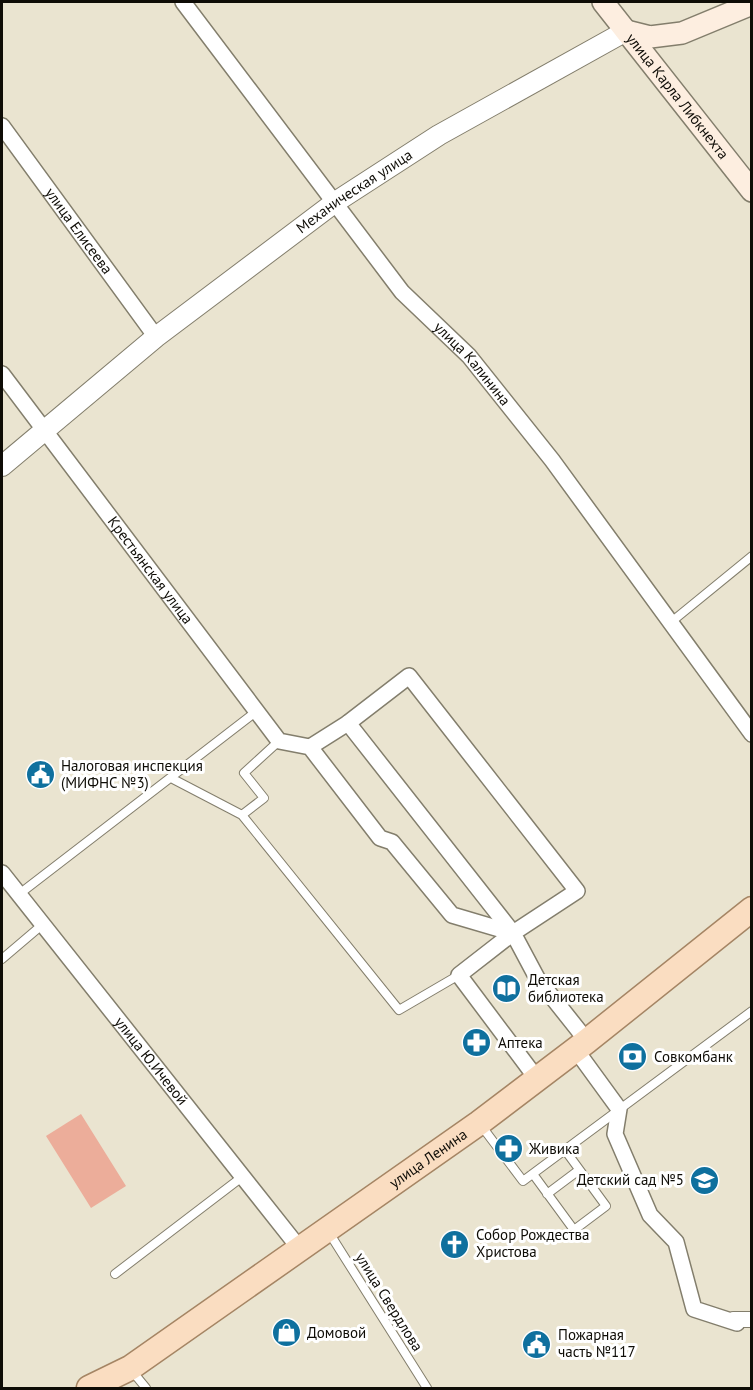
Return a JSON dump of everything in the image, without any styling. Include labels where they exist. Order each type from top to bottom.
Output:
[{"type":"main road","name":"улица Карла Либкнехта","points":[[603,2],[752,191]]},
{"type":"main road","points":[[626,31],[650,37],[682,33],[752,4]]},
{"type":"main road","name":"улица Ленина","points":[[89,1389],[130,1368],[480,1123],[581,1046],[752,909]]},
{"type":"street","name":"улица Калинина","points":[[183,2],[402,292],[469,356],[552,460],[752,734]]},
{"type":"street","name":"Механическая улица","points":[[2,466],[156,337],[334,203],[439,135],[626,31]]},
{"type":"street","name":"улица Елисеева","points":[[2,126],[156,337]]},
{"type":"street","name":"Крестьянская улица","points":[[2,374],[279,741]]},
{"type":"street","points":[[310,747],[348,723],[408,676],[577,891],[513,933],[459,975],[537,1079]]},
{"type":"street","points":[[348,723],[513,933],[537,978],[620,1109],[615,1134],[650,1215],[676,1242],[694,1309],[741,1321]]},
{"type":"street","points":[[279,741],[310,747],[380,838],[392,842],[452,915],[513,933]]},
{"type":"street","name":"улица Ю.Ичевой","points":[[2,873],[300,1249]]},
{"type":"lane","points":[[670,623],[752,556]]},
{"type":"lane","points":[[18,895],[257,711]]},
{"type":"lane","points":[[242,815],[264,798],[244,772],[279,741]]},
{"type":"lane","points":[[171,778],[242,815],[399,1010],[459,975]]},
{"type":"lane","points":[[2,959],[42,925]]},
{"type":"lane","points":[[480,1123],[523,1181],[752,1011]]},
{"type":"lane","points":[[533,1174],[574,1230],[606,1206],[565,1150]]},
{"type":"lane","points":[[547,1194],[579,1170]]},
{"type":"lane","points":[[115,1274],[242,1177]]},
{"type":"lane","name":"улица Свердлова","points":[[327,1230],[427,1389]]},
{"type":"lane","points":[[741,1321],[752,1316]]},
{"type":"lane","points":[[130,1368],[146,1389]]},
{"type":"shaded area","points":[[81,1114],[126,1186],[91,1208],[46,1136]]},
{"type":"place","name":"Налоговая инспекция (МИФНС №3)","points":[[40,775]]},
{"type":"place","name":"Детская библиотека","points":[[507,989]]},
{"type":"place","name":"Аптека","points":[[477,1043]]},
{"type":"place","name":"Совкомбанк","points":[[633,1057]]},
{"type":"place","name":"Живика","points":[[508,1149]]},
{"type":"place","name":"Детский сад №5","points":[[705,1180]]},
{"type":"place","name":"Собор Рождества Христова","points":[[455,1244]]},
{"type":"place","name":"Домовой","points":[[286,1333]]},
{"type":"place","name":"Пожарная часть №117","points":[[537,1344]]}]
